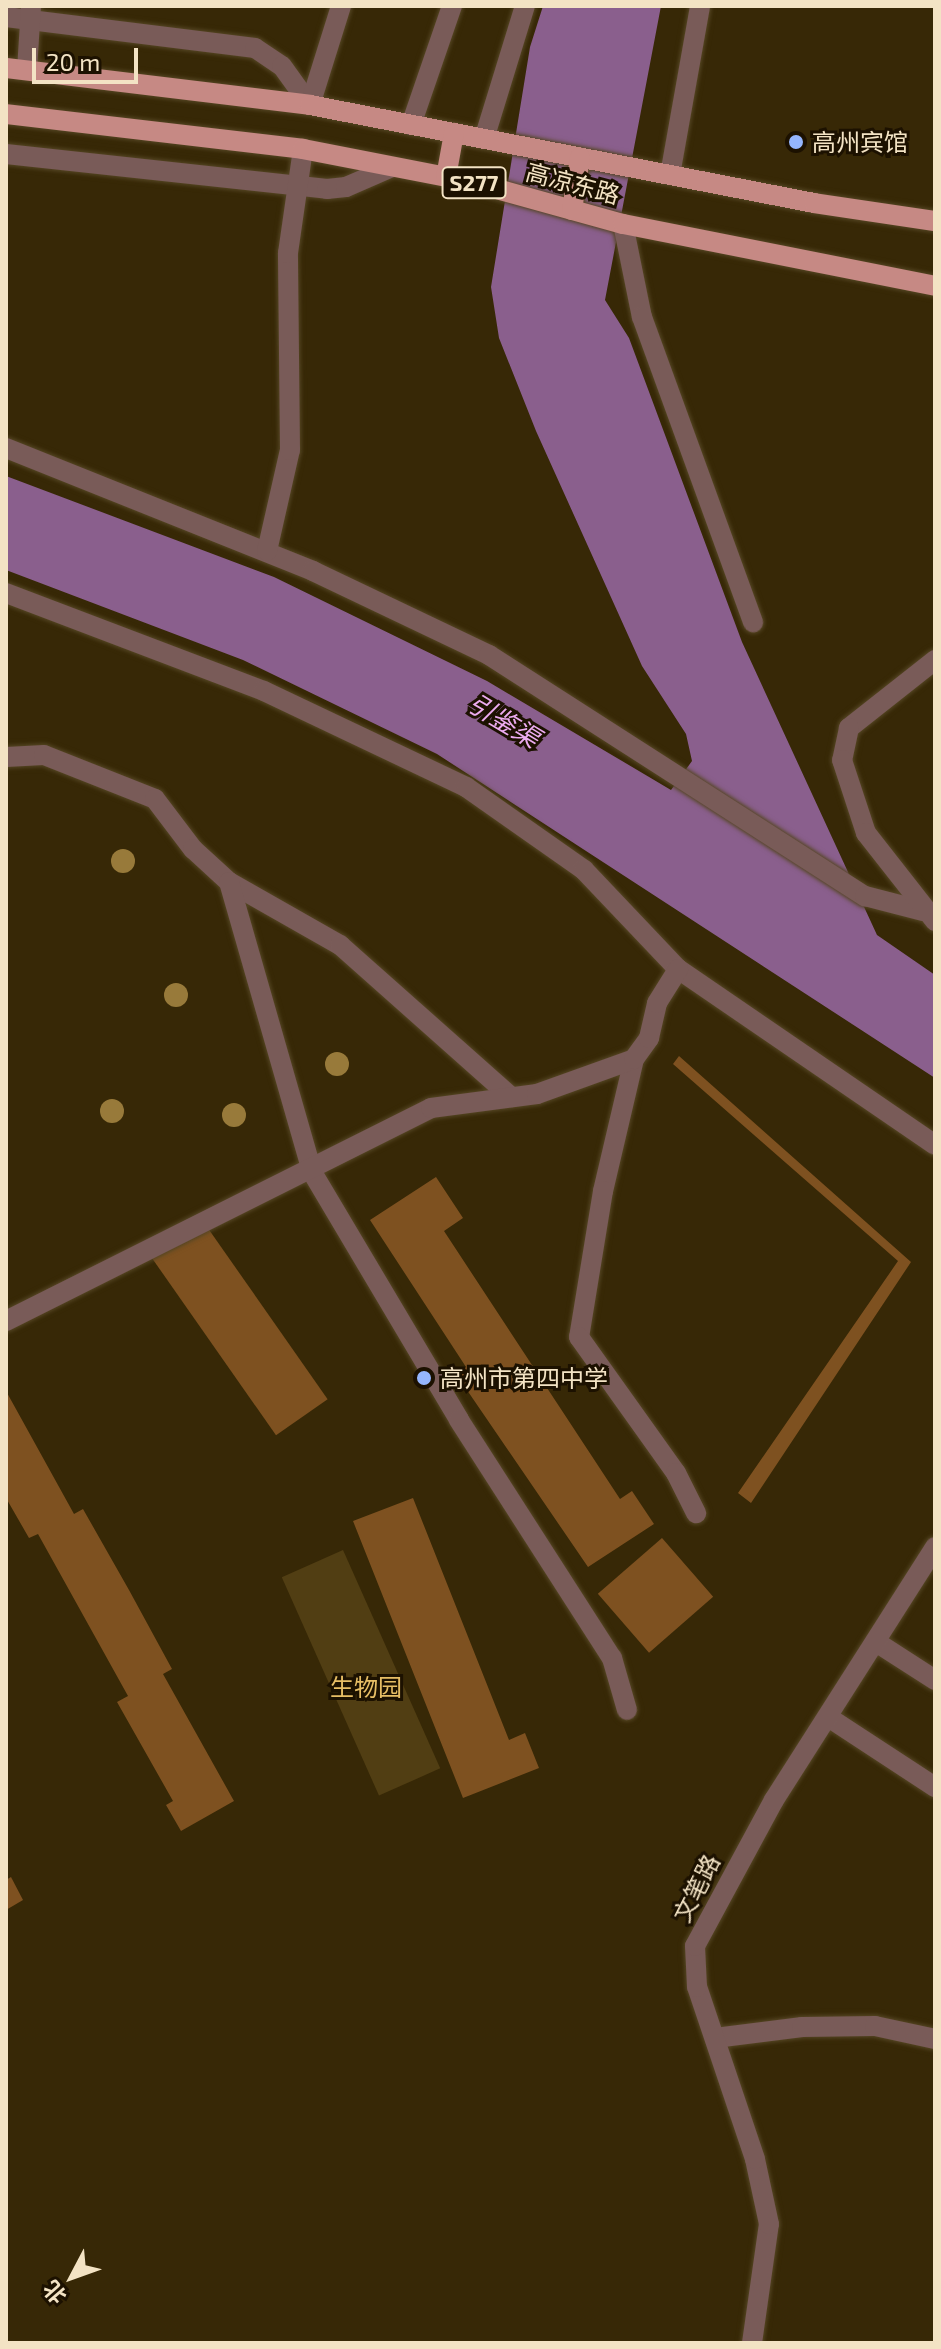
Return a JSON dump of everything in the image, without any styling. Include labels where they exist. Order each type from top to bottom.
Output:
[{"type":"main road","name":"高凉东路","points":[[6,68],[310,105],[670,175],[935,221]]},
{"type":"main road","name":"高凉东路","points":[[6,114],[303,149],[446,177],[623,224],[935,286]]},
{"type":"main road","points":[[446,177],[454,133]]},
{"type":"main road","points":[[572,210],[580,158]]},
{"type":"street","points":[[310,105],[341,6]]},
{"type":"street","points":[[411,125],[452,6]]},
{"type":"street","points":[[484,139],[525,6]]},
{"type":"street","points":[[670,175],[700,6]]},
{"type":"street","points":[[6,17],[30,13],[255,48],[282,66],[310,105]]},
{"type":"street","points":[[27,70],[30,13]]},
{"type":"street","points":[[267,551],[290,450],[288,253],[303,149]]},
{"type":"street","points":[[6,154],[337,189],[392,167]]},
{"type":"street","points":[[623,224],[642,317],[753,622]]},
{"type":"street","points":[[6,448],[267,551],[489,655],[865,896],[929,916]]},
{"type":"street","points":[[6,593],[264,691],[466,787],[584,870],[678,969],[935,1145]]},
{"type":"street","points":[[929,916],[866,833],[842,760],[849,728],[935,660]]},
{"type":"street","points":[[6,757],[44,755],[155,799],[193,849],[229,882],[340,945],[511,1097]]},
{"type":"street","points":[[229,882],[312,1172],[459,1420],[612,1658],[627,1710]]},
{"type":"street","points":[[678,969],[657,1003],[649,1038],[634,1059],[603,1191],[579,1337],[676,1473],[696,1513]]},
{"type":"street","points":[[6,1321],[164,1246],[264,1188],[312,1172],[431,1108],[537,1094],[634,1059]]},
{"type":"street","name":"文笔路","points":[[752,2343],[769,2224],[755,2159],[697,1987],[695,1946],[751,1838],[876,1642],[929,1569],[935,1547]]},
{"type":"street","points":[[876,1642],[935,1680]]},
{"type":"street","points":[[828,1717],[935,1787]]},
{"type":"street","points":[[715,2038],[802,2027],[875,2026],[935,2039]]},
{"type":"green space","name":"生物园","points":[[343,1550],[440,1768],[379,1796],[282,1577]]},
{"type":"water","name":"引鉴渠","points":[[543,6],[661,6],[605,300],[629,338],[742,642],[877,935],[935,975],[935,1078],[437,754],[243,660],[6,570],[6,476],[274,577],[487,681],[671,790],[692,761],[686,734],[642,666],[536,431],[499,338],[491,287],[530,47]]},
{"type":"building","points":[[679,1056],[911,1262],[751,1503],[738,1493],[898,1261],[673,1064]]},
{"type":"building","points":[[436,1177],[463,1218],[444,1231],[620,1499],[632,1491],[654,1524],[588,1567],[456,1374],[466,1367],[370,1220]]},
{"type":"building","points":[[198,1214],[328,1399],[276,1435],[146,1250]]},
{"type":"building","points":[[6,1391],[74,1514],[83,1509],[129,1590],[172,1669],[163,1674],[234,1801],[181,1831],[166,1805],[173,1801],[117,1702],[128,1696],[38,1534],[29,1538],[6,1498]]},
{"type":"building","points":[[413,1498],[509,1740],[525,1733],[539,1768],[463,1798],[353,1521]]},
{"type":"building","points":[[662,1538],[713,1597],[649,1653],[598,1594]]},
{"type":"building","points":[[11,1877],[23,1900],[6,1910],[6,1880]]},
{"type":"place","name":"高州宾馆","points":[[796,142]]},
{"type":"place","name":"高州市第四中学","points":[[424,1378]]}]
